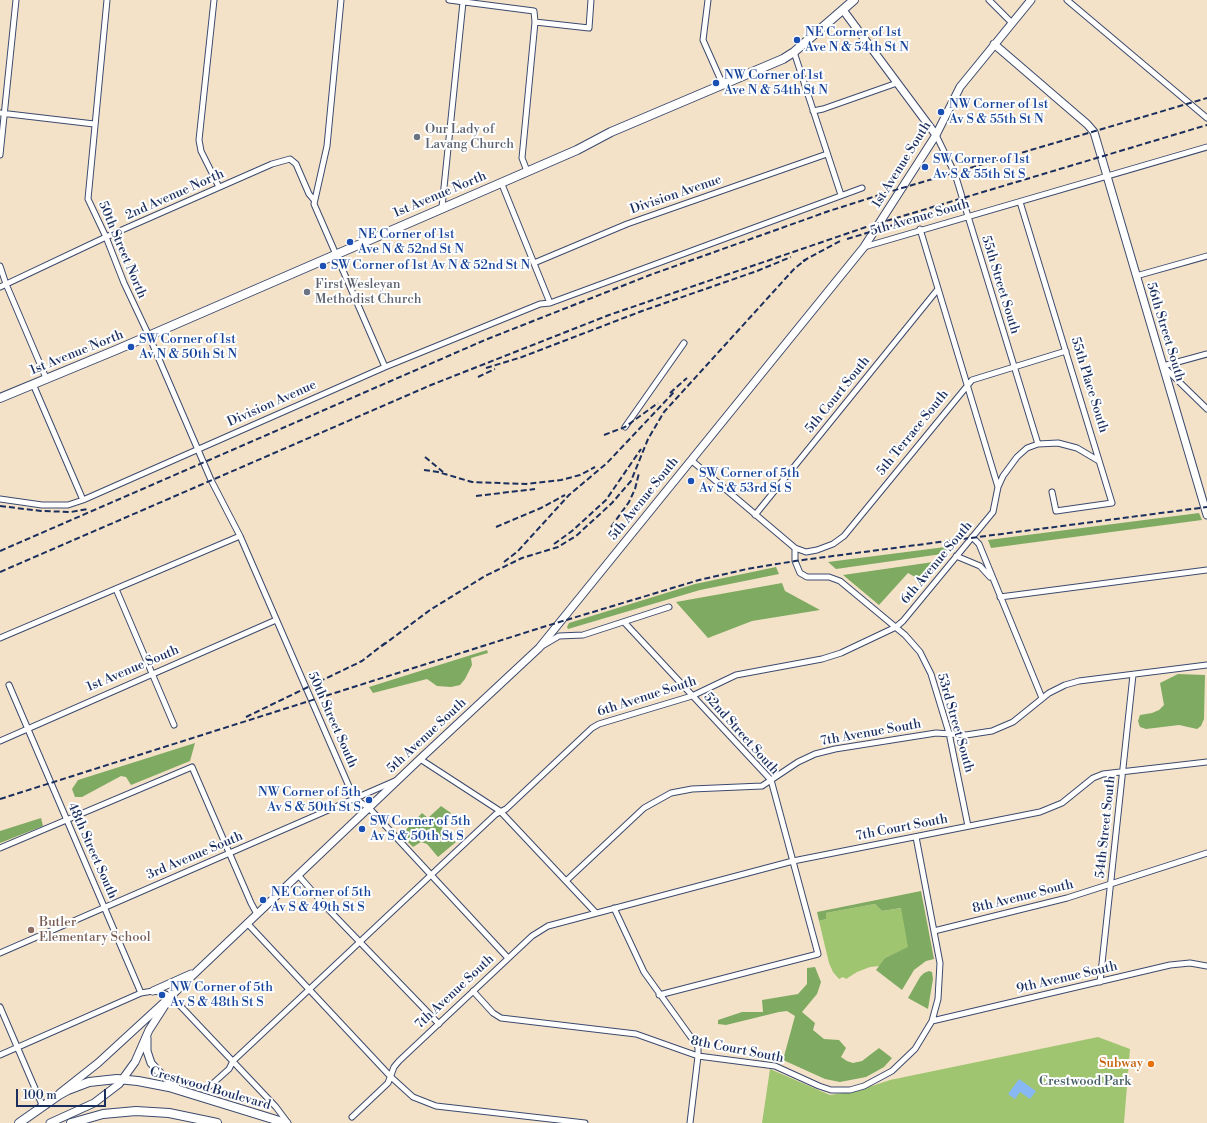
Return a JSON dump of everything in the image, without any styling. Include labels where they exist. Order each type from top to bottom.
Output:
[{"type":"main road","name":"1st Avenue North","points":[[0,398],[149,336],[783,59],[794,52],[853,0]]},
{"type":"main road","name":"Crestwood Boulevard","points":[[58,1095],[89,1082],[110,1079],[148,1082],[180,1090],[287,1123]]},
{"type":"main road","name":"5th Avenue South","points":[[19,1123],[58,1095]]},
{"type":"main road","points":[[71,1123],[103,1114],[136,1111],[169,1113],[217,1123]]},
{"type":"street","points":[[0,155],[2,113],[16,0]]},
{"type":"street","name":"50th Street North","points":[[107,0],[88,199],[198,449]]},
{"type":"street","points":[[214,0],[199,140],[201,151],[219,187]]},
{"type":"street","points":[[341,0],[327,146],[314,204],[385,367]]},
{"type":"street","points":[[449,0],[463,2],[490,2],[534,11],[535,22],[522,158],[527,171]]},
{"type":"street","points":[[535,22],[589,28],[591,0]]},
{"type":"street","points":[[708,0],[703,40],[723,85]]},
{"type":"street","points":[[989,0],[1012,23]]},
{"type":"street","name":"1st Avenue South","points":[[864,246],[936,135],[960,88],[1031,0]]},
{"type":"street","points":[[1067,0],[1207,118]]},
{"type":"street","points":[[442,207],[463,2]]},
{"type":"street","points":[[843,10],[936,135]]},
{"type":"street","name":"56th Street South","points":[[994,44],[1094,132],[1207,516]]},
{"type":"street","points":[[794,52],[841,195]]},
{"type":"street","points":[[813,110],[823,110],[897,83]]},
{"type":"street","points":[[2,113],[94,124]]},
{"type":"street","name":"55th Street South","points":[[936,135],[955,174],[1038,444]]},
{"type":"street","name":"5th Avenue South","points":[[58,1095],[64,1088],[98,1063],[170,997],[539,648],[864,246],[1207,147]]},
{"type":"street","name":"Division Avenue","points":[[534,263],[627,224],[827,154]]},
{"type":"street","name":"2nd Avenue North","points":[[0,287],[106,237],[219,187],[272,164],[290,159],[296,164],[309,194],[314,200]]},
{"type":"street","points":[[501,182],[550,303]]},
{"type":"street","name":"Division Avenue","points":[[0,499],[42,505],[63,505],[83,500],[385,367],[540,304],[550,303],[862,188]]},
{"type":"street","name":"55th Place South","points":[[1020,202],[1112,503],[1056,511],[1052,492]]},
{"type":"street","points":[[920,229],[998,487]]},
{"type":"street","points":[[1136,276],[1207,256]]},
{"type":"street","points":[[0,266],[6,284],[46,378]]},
{"type":"street","name":"5th Court South","points":[[755,515],[938,289]]},
{"type":"street","points":[[625,427],[684,343]]},
{"type":"street","points":[[967,383],[972,380],[1066,352]]},
{"type":"street","points":[[1163,366],[1207,354]]},
{"type":"street","points":[[1163,366],[1207,408]]},
{"type":"street","name":"5th Terrace South","points":[[795,548],[806,552],[817,550],[833,544],[844,536],[967,383]]},
{"type":"street","points":[[33,384],[83,500]]},
{"type":"street","name":"6th Avenue South","points":[[210,1086],[229,1069],[233,1061],[500,811],[506,809],[595,726],[692,696],[743,673],[822,659],[841,653],[896,627],[903,621],[993,512],[998,487],[1016,457],[1027,448],[1038,444],[1058,443],[1077,448],[1099,461]]},
{"type":"street","name":"50th Street South","points":[[198,449],[240,536],[354,798]]},
{"type":"street","points":[[691,460],[795,548]]},
{"type":"street","points":[[0,638],[240,536]]},
{"type":"street","points":[[972,537],[979,544],[1042,698]]},
{"type":"street","name":"53rd Street South","points":[[795,548],[795,561],[797,569],[802,575],[810,578],[829,577],[836,579],[896,627],[920,652],[931,674],[949,733],[968,826]]},
{"type":"street","points":[[956,556],[980,566],[993,580]]},
{"type":"street","points":[[1000,597],[1207,570]]},
{"type":"street","points":[[116,589],[151,675],[174,725]]},
{"type":"street","points":[[539,648],[560,636],[583,635],[669,607]]},
{"type":"street","name":"1st Avenue South","points":[[0,741],[276,620]]},
{"type":"street","name":"52nd Street South","points":[[624,622],[771,780],[818,954],[659,995]]},
{"type":"street","name":"7th Avenue South","points":[[566,881],[644,808],[657,799],[685,790],[762,786],[798,762],[825,752],[936,733],[974,735],[998,730],[1017,719],[1042,698],[1057,689],[1072,683],[1207,665]]},
{"type":"street","name":"54th Street South","points":[[1100,982],[1133,674]]},
{"type":"street","name":"48th Street South","points":[[9,685],[141,993]]},
{"type":"street","points":[[420,759],[500,811],[596,913]]},
{"type":"street","name":"7th Court South","points":[[596,913],[793,861],[1047,810],[1068,799],[1096,776],[1207,762]]},
{"type":"street","points":[[0,848],[192,767],[252,906],[257,914]]},
{"type":"street","name":"3rd Avenue South","points":[[0,953],[398,780]]},
{"type":"street","points":[[354,798],[369,808],[508,958]]},
{"type":"street","points":[[916,837],[934,931],[940,976],[938,999],[932,1021]]},
{"type":"street","name":"8th Avenue South","points":[[934,931],[1067,898],[1207,852]]},
{"type":"street","points":[[298,875],[328,909],[439,1024]]},
{"type":"street","points":[[614,908],[640,964],[659,995],[696,1042],[698,1056],[690,1123]]},
{"type":"street","name":"7th Avenue South","points":[[352,1117],[388,1083],[394,1067],[399,1061],[508,958],[542,929],[554,924],[596,913]]},
{"type":"street","points":[[247,923],[391,1077],[413,1097],[436,1106],[585,1123]]},
{"type":"street","name":"9th Avenue South","points":[[932,1021],[1176,964],[1190,963],[1207,966]]},
{"type":"street","points":[[0,1055],[141,993],[153,991],[195,972]]},
{"type":"street","points":[[153,991],[170,997],[233,1061],[279,1111],[287,1123]]},
{"type":"street","name":"8th Court South","points":[[473,991],[493,1013],[501,1018],[636,1034],[698,1056],[768,1064],[788,1071],[825,1088],[850,1090],[874,1082],[900,1064],[921,1041],[932,1021]]},
{"type":"street","name":"5th Avenue South","points":[[50,1123],[94,1103],[112,1090],[123,1079],[135,1062],[149,1030],[170,997]]},
{"type":"street","points":[[0,1007],[43,1107]]},
{"type":"street","points":[[149,1030],[147,1046],[151,1063],[180,1090]]},
{"type":"green space","points":[[1199,513],[1202,520],[991,548],[988,540]]},
{"type":"green space","points":[[953,546],[949,553],[836,569],[828,562]]},
{"type":"green space","points":[[940,561],[939,565],[922,581],[908,573],[879,605],[843,575]]},
{"type":"green space","points":[[776,567],[779,574],[700,590],[568,629],[567,627],[569,623],[695,584]]},
{"type":"green space","points":[[782,583],[785,591],[820,610],[752,621],[708,638],[676,602]]},
{"type":"green space","points":[[487,650],[488,653],[471,658],[472,665],[465,679],[460,685],[451,687],[437,686],[427,679],[373,693],[369,687]]},
{"type":"green space","points":[[1178,674],[1205,675],[1204,719],[1201,726],[1197,729],[1179,725],[1146,729],[1140,727],[1138,721],[1140,715],[1152,713],[1159,710],[1164,705],[1160,683]]},
{"type":"green space","points":[[195,743],[190,761],[131,785],[126,777],[121,776],[82,797],[75,797],[72,789],[78,780]]},
{"type":"green space","points":[[441,806],[451,813],[443,822],[442,829],[456,842],[438,857],[427,844],[421,842],[413,847],[401,835],[422,813],[428,818]]},
{"type":"green space","points":[[41,818],[43,826],[0,843],[0,831]]},
{"type":"green space","points":[[921,891],[934,959],[926,961],[914,970],[902,990],[876,970],[885,958],[908,947],[901,908],[882,911],[875,904],[826,913],[826,919],[819,921],[817,912]]},
{"type":"green space","points":[[875,904],[882,911],[902,908],[909,947],[885,958],[880,966],[870,967],[857,972],[846,979],[843,977],[839,979],[833,972],[829,963],[819,921],[826,919],[826,913]]},
{"type":"green space","points":[[815,967],[821,982],[817,994],[802,1012],[815,1023],[813,1030],[824,1039],[839,1040],[846,1048],[841,1057],[853,1063],[862,1061],[879,1048],[892,1058],[884,1067],[866,1077],[840,1082],[825,1079],[783,1060],[795,1016],[787,1011],[726,1025],[718,1024],[718,1020],[742,1012],[763,1012],[762,1000],[798,994],[807,984],[807,968]]},
{"type":"green space","points":[[929,971],[932,972],[933,979],[928,1009],[908,998],[920,977]]},
{"type":"green space","name":"Crestwood Park","points":[[1098,1037],[1130,1049],[1124,1123],[762,1123],[770,1069],[830,1095],[857,1091],[890,1080]]},
{"type":"water","points":[[1019,1079],[1036,1091],[1030,1099],[1020,1092],[1015,1099],[1008,1094]]},
{"type":"railway","points":[[0,551],[485,340],[650,275],[829,211],[1207,98]]},
{"type":"railway","points":[[0,572],[431,385],[609,315],[866,227],[1207,125]]},
{"type":"railway","points":[[847,239],[910,220]]},
{"type":"railway","points":[[803,261],[840,241]]},
{"type":"railway","points":[[486,368],[522,357],[642,311],[757,271],[791,257]]},
{"type":"railway","points":[[382,646],[430,610],[485,576],[522,558],[558,547],[576,536],[612,503],[631,481],[648,439],[664,412],[795,268],[808,258]]},
{"type":"railway","points":[[478,377],[495,369]]},
{"type":"railway","points":[[670,393],[687,378]]},
{"type":"railway","points":[[504,562],[518,551],[569,495],[607,463],[675,391]]},
{"type":"railway","points":[[604,435],[625,427],[658,403]]},
{"type":"railway","points":[[554,544],[572,531],[606,500],[641,449]]},
{"type":"railway","points":[[425,457],[443,472]]},
{"type":"railway","points":[[424,470],[438,472],[472,482],[526,484],[561,480],[580,475],[595,467]]},
{"type":"railway","points":[[611,527],[629,502],[635,489],[639,473]]},
{"type":"railway","points":[[476,496],[535,489]]},
{"type":"railway","points":[[496,527],[541,508],[565,495]]},
{"type":"railway","points":[[0,506],[41,511],[71,512],[88,509]]},
{"type":"railway","points":[[0,799],[543,627],[699,580],[747,569],[795,561],[1207,507]]},
{"type":"railway","points":[[246,717],[362,661],[385,643]]},
{"type":"place","name":"NE Corner of 1st Ave N & 54th St N","points":[[797,40]]},
{"type":"place","name":"NW Corner of 1st Ave N & 54th St N","points":[[716,83]]},
{"type":"place","name":"NW Corner of 1st Av S & 55th St N","points":[[941,112]]},
{"type":"place","name":"Our Lady of Lavang Church","points":[[417,137]]},
{"type":"place","name":"SW Corner of 1st Av S & 55th St S","points":[[925,167]]},
{"type":"place","name":"NE Corner of 1st Ave N & 52nd St N","points":[[350,242]]},
{"type":"place","name":"SW Corner of 1st Av N & 52nd St N","points":[[323,266]]},
{"type":"place","name":"First Wesleyan Methodist Church","points":[[307,292]]},
{"type":"place","name":"SW Corner of 1st Av N & 50th St N","points":[[131,347]]},
{"type":"place","name":"SW Corner of 5th Av S & 53rd St S","points":[[691,481]]},
{"type":"place","name":"NW Corner of 5th Av S & 50th St S","points":[[369,800]]},
{"type":"place","name":"SW Corner of 5th Av S & 50th St S","points":[[362,829]]},
{"type":"place","name":"NE Corner of 5th Av S & 49th St S","points":[[263,900]]},
{"type":"place","name":"Butler Elementary School","points":[[31,930]]},
{"type":"place","name":"NW Corner of 5th Av S & 48th St S","points":[[162,995]]},
{"type":"place","name":"Subway","points":[[1151,1064]]}]
